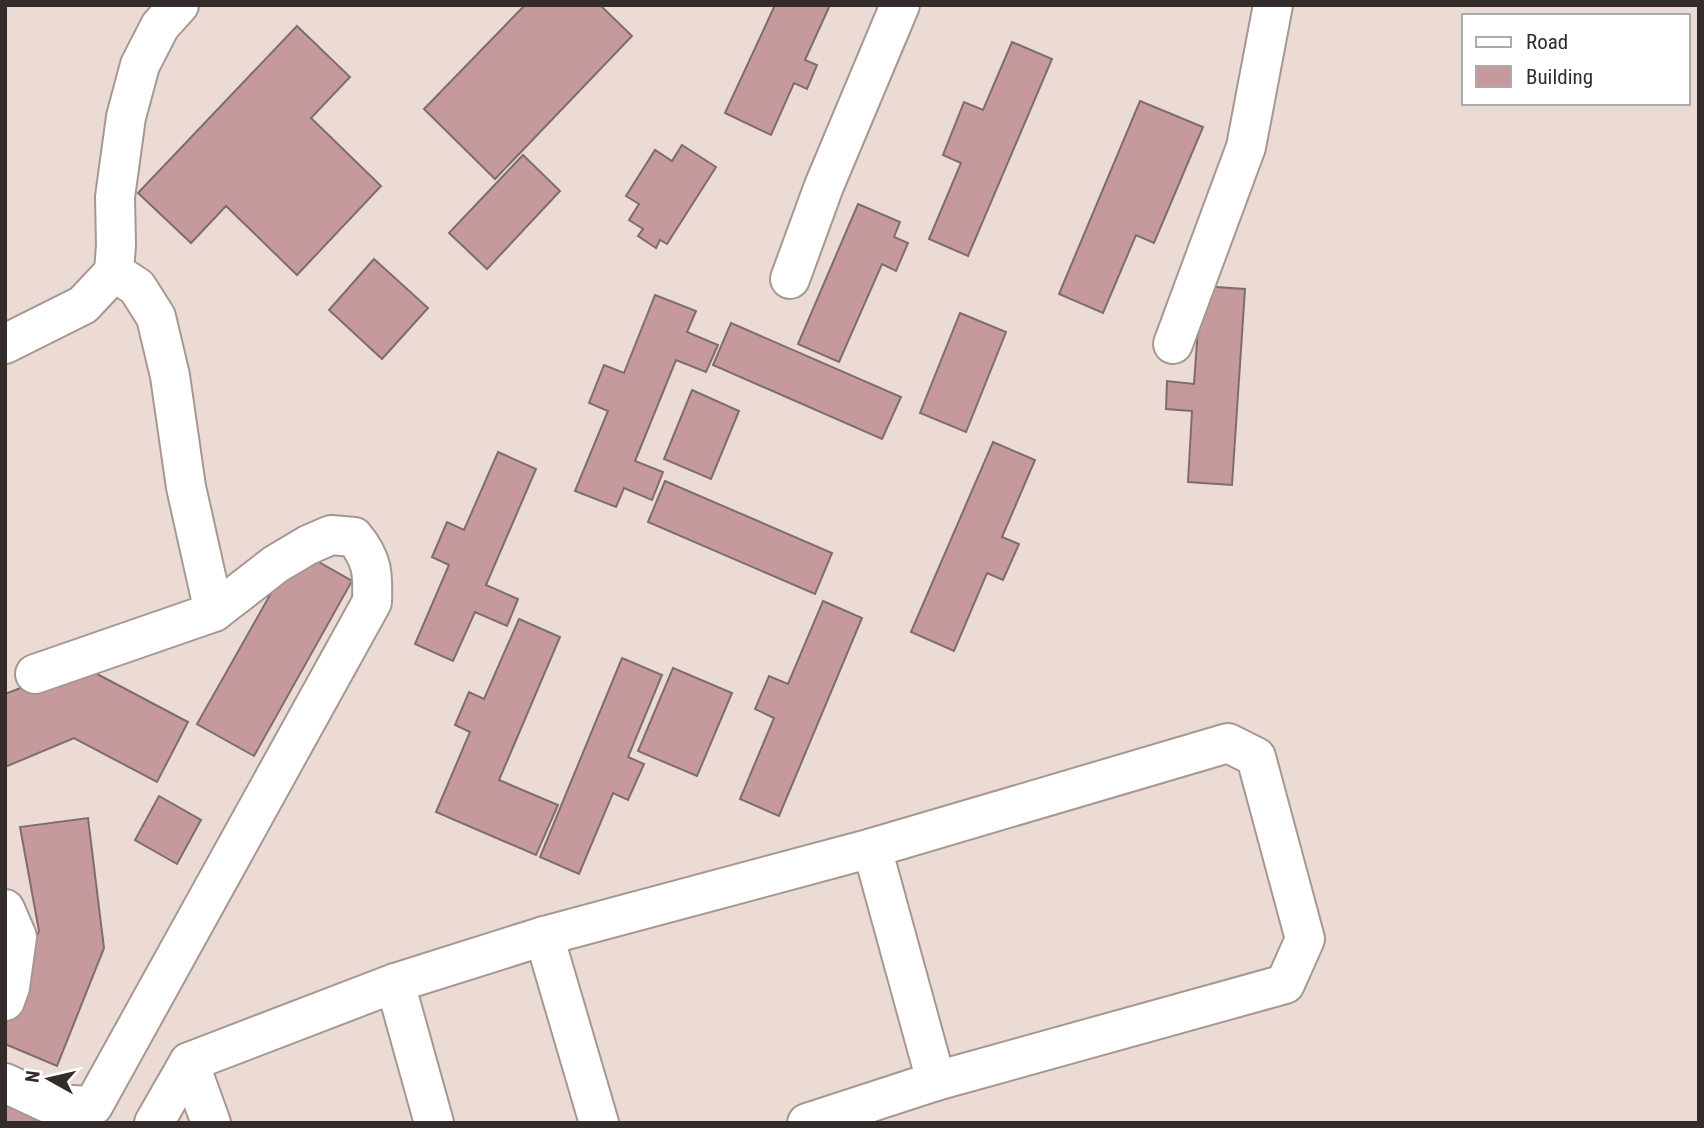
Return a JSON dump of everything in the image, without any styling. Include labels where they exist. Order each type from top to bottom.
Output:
[{"type":"lane","points":[[5,344],[83,305],[114,272],[115,197],[126,117],[140,65],[160,26],[179,5]]},
{"type":"lane","points":[[790,279],[824,186],[900,5]]},
{"type":"lane","points":[[1173,344],[1246,148],[1273,5]]},
{"type":"lane","points":[[114,272],[137,287],[156,317],[170,376],[186,487],[214,612]]},
{"type":"lane","points":[[5,1083],[50,1104],[93,1106],[372,602],[373,572],[365,550],[354,537],[331,535],[276,564],[214,612],[35,674]]},
{"type":"lane","points":[[154,1123],[188,1062],[395,983],[544,936],[872,848],[1228,743],[1256,757],[1305,939],[1285,984],[936,1081],[807,1123]]},
{"type":"lane","points":[[872,848],[936,1081]]},
{"type":"lane","points":[[5,909],[17,937],[10,987],[5,1001]]},
{"type":"lane","points":[[544,936],[599,1123]]},
{"type":"lane","points":[[395,983],[434,1123]]},
{"type":"lane","points":[[188,1062],[211,1123]]},
{"type":"building","points":[[525,5],[600,5],[632,36],[495,179],[424,109]]},
{"type":"building","points":[[775,5],[830,5],[805,60],[817,65],[807,89],[794,83],[771,135],[725,113]]},
{"type":"building","points":[[297,26],[350,77],[311,118],[381,186],[297,275],[226,206],[191,243],[138,193]]},
{"type":"building","points":[[1012,42],[1052,59],[968,256],[929,239],[961,163],[943,155],[964,102],[983,110]]},
{"type":"building","points":[[1140,101],[1203,127],[1154,243],[1136,235],[1103,313],[1059,294]]},
{"type":"building","points":[[682,145],[716,167],[667,244],[660,240],[656,248],[638,236],[643,229],[629,220],[639,204],[626,196],[655,150],[672,161]]},
{"type":"building","points":[[523,155],[560,191],[487,269],[449,233]]},
{"type":"building","points":[[858,204],[900,222],[894,237],[908,243],[896,271],[882,264],[839,362],[798,344]]},
{"type":"building","points":[[374,259],[428,308],[382,359],[329,310]]},
{"type":"building","points":[[1201,286],[1245,289],[1232,485],[1188,482],[1192,411],[1166,409],[1167,381],[1194,384]]},
{"type":"building","points":[[655,295],[696,311],[687,332],[718,345],[706,372],[676,360],[635,461],[663,472],[652,500],[624,488],[616,507],[575,491],[608,411],[589,403],[604,365],[624,373]]},
{"type":"building","points":[[960,313],[1006,332],[966,432],[920,413]]},
{"type":"building","points":[[731,323],[901,397],[882,439],[713,365]]},
{"type":"building","points":[[692,390],[739,411],[711,479],[664,459]]},
{"type":"building","points":[[993,442],[1035,460],[1002,537],[1019,544],[1003,580],[987,573],[954,651],[911,632]]},
{"type":"building","points":[[498,452],[536,469],[486,585],[518,599],[507,626],[475,612],[453,661],[415,644],[449,565],[432,557],[447,522],[464,530]]},
{"type":"building","points":[[665,481],[832,553],[815,594],[648,522]]},
{"type":"building","points":[[296,549],[352,581],[254,756],[197,724]]},
{"type":"building","points":[[823,601],[862,618],[779,816],[740,799],[774,718],[755,709],[769,676],[788,684]]},
{"type":"building","points":[[519,619],[560,637],[499,780],[558,805],[536,855],[436,812],[470,732],[455,725],[469,692],[484,699]]},
{"type":"building","points":[[622,658],[662,675],[628,757],[644,764],[628,800],[613,793],[579,874],[540,857]]},
{"type":"building","points":[[80,665],[188,722],[157,782],[74,738],[5,767],[5,694]]},
{"type":"building","points":[[673,668],[732,693],[697,776],[638,751]]},
{"type":"building","points":[[159,796],[201,820],[177,864],[135,840]]},
{"type":"building","points":[[88,818],[104,948],[57,1066],[5,1044],[5,1014],[39,931],[20,827]]},
{"type":"building","points":[[5,1099],[40,1113],[37,1123],[5,1123]]}]
